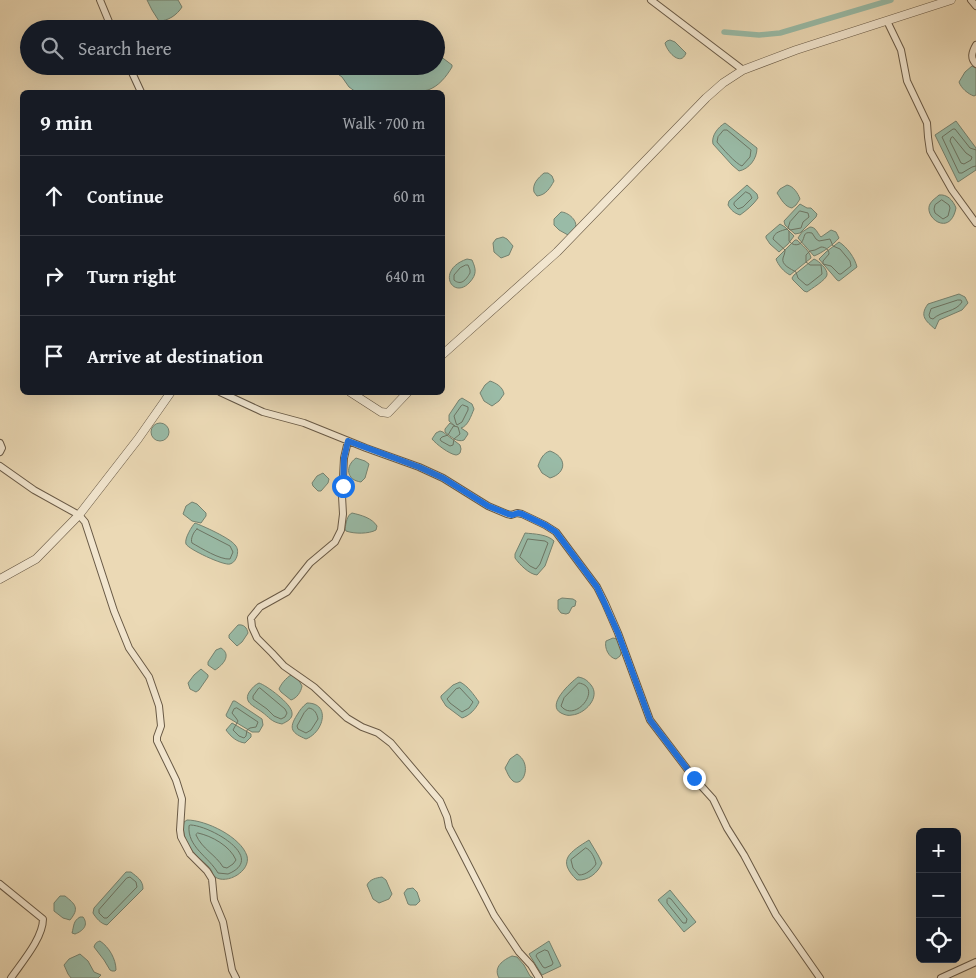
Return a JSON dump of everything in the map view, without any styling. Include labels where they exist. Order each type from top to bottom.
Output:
[{"type":"street","points":[[100,0],[108,20]]},
{"type":"street","points":[[651,0],[743,70]]},
{"type":"street","points":[[445,351],[558,252],[706,98],[723,83],[743,70],[796,50],[951,0]]},
{"type":"street","points":[[971,0],[976,6]]},
{"type":"street","points":[[887,21],[901,50],[907,82],[927,123],[930,151],[952,190],[976,223]]},
{"type":"street","points":[[976,45],[972,52],[972,58],[976,64]]},
{"type":"street","points":[[133,75],[140,90]]},
{"type":"street","points":[[0,580],[36,559],[79,515],[138,439],[169,395]]},
{"type":"street","points":[[226,395],[263,412],[304,423],[419,467],[443,478],[488,506],[512,515],[522,514],[548,526],[556,532],[597,587],[618,633],[650,720],[694,778],[714,799],[727,828],[744,855],[776,915],[820,978]]},
{"type":"street","points":[[355,395],[381,412],[386,413],[405,395]]},
{"type":"street","points":[[348,441],[344,464],[341,530],[335,542],[310,564],[287,592],[260,607],[251,618],[252,627],[257,638],[284,666],[314,687],[347,718],[362,727],[378,733],[391,743],[440,801],[449,827],[494,915],[519,952],[540,978]]},
{"type":"street","points":[[0,443],[2,445],[0,452]]},
{"type":"street","points":[[0,466],[34,490],[79,515],[85,522],[114,612],[134,656],[149,677],[159,706],[162,726],[157,741],[176,780],[182,800],[181,837],[190,854],[207,871],[212,879],[214,900],[223,922],[232,970],[236,978]]},
{"type":"street","points":[[0,884],[43,919],[41,932],[11,978]]},
{"type":"street","points":[[941,978],[976,962]]},
{"type":"water","points":[[147,0],[178,0],[182,7],[178,13],[166,20],[158,20]]},
{"type":"water","points":[[670,40],[675,42],[686,53],[684,57],[681,59],[671,54],[665,43]]},
{"type":"water","points":[[445,60],[452,65],[445,78],[428,90],[353,90],[339,75],[445,75]]},
{"type":"water","points":[[972,66],[976,68],[976,95],[974,96],[969,94],[959,82],[965,72]]},
{"type":"water","points":[[956,121],[976,148],[976,170],[958,182],[935,135]]},
{"type":"water","points":[[725,123],[757,148],[754,160],[743,170],[739,171],[732,165],[713,144],[716,132]]},
{"type":"water","points":[[544,173],[552,176],[554,181],[545,193],[537,196],[534,192],[534,186]]},
{"type":"water","points":[[747,185],[757,194],[758,198],[740,215],[728,205],[729,201]]},
{"type":"water","points":[[787,185],[795,190],[800,199],[792,208],[785,204],[777,193]]},
{"type":"water","points":[[939,195],[945,195],[949,198],[956,208],[953,217],[948,222],[938,222],[930,214],[930,204]]},
{"type":"water","points":[[800,204],[811,208],[817,214],[800,233],[795,234],[785,225],[784,221]]},
{"type":"water","points":[[561,212],[570,215],[576,226],[568,235],[554,225],[554,219]]},
{"type":"water","points":[[780,224],[794,236],[779,252],[770,244],[766,236]]},
{"type":"water","points":[[810,227],[815,229],[821,237],[831,230],[836,232],[839,238],[814,256],[798,238],[802,232]]},
{"type":"water","points":[[503,237],[513,246],[509,255],[501,258],[494,252],[493,243],[496,239]]},
{"type":"water","points":[[795,240],[806,248],[811,258],[790,275],[778,264],[776,259]]},
{"type":"water","points":[[839,242],[850,253],[857,267],[839,281],[819,259]]},
{"type":"water","points":[[467,259],[472,260],[475,274],[464,287],[458,288],[453,286],[449,276],[452,270],[457,264]]},
{"type":"water","points":[[814,259],[821,263],[827,275],[807,292],[792,278]]},
{"type":"water","points":[[959,294],[965,297],[968,303],[962,310],[939,320],[935,329],[926,321],[924,312],[928,304]]},
{"type":"water","points":[[490,381],[499,386],[504,394],[492,406],[484,401],[480,393]]},
{"type":"water","points":[[462,398],[472,404],[474,409],[467,423],[461,428],[468,434],[464,440],[459,441],[445,432],[445,429],[450,423],[455,426],[449,421],[449,415]]},
{"type":"water","points":[[160,423],[166,426],[169,432],[166,438],[160,441],[154,438],[151,432],[154,426]]},
{"type":"water","points":[[440,431],[460,445],[460,453],[456,455],[450,453],[432,439]]},
{"type":"water","points":[[550,451],[560,457],[563,465],[560,473],[550,478],[542,473],[538,466],[544,455]]},
{"type":"water","points":[[356,458],[369,464],[365,478],[361,482],[352,479],[349,472],[352,461]]},
{"type":"water","points":[[323,473],[329,479],[328,483],[321,491],[318,491],[312,483],[317,476]]},
{"type":"water","points":[[192,502],[197,504],[206,513],[201,523],[192,521],[183,514],[186,506]]},
{"type":"water","points":[[352,513],[372,521],[377,526],[376,530],[361,533],[346,531],[347,520]]},
{"type":"water","points":[[195,523],[210,529],[235,545],[238,553],[234,562],[226,564],[214,560],[186,544],[186,539]]},
{"type":"water","points":[[525,533],[544,536],[554,541],[545,566],[537,575],[525,569],[515,558]]},
{"type":"water","points":[[562,598],[576,601],[575,606],[572,607],[569,613],[561,613],[558,609],[558,600]]},
{"type":"water","points":[[238,625],[245,627],[248,633],[237,646],[229,638],[229,635]]},
{"type":"water","points":[[613,638],[617,639],[622,650],[620,656],[616,659],[609,655],[606,647],[606,641]]},
{"type":"water","points":[[221,648],[226,657],[223,663],[215,670],[208,665],[208,662],[216,650]]},
{"type":"water","points":[[201,669],[208,677],[196,692],[190,689],[188,683]]},
{"type":"water","points":[[291,675],[298,679],[302,686],[295,698],[291,700],[279,689]]},
{"type":"water","points":[[578,677],[585,679],[591,685],[594,690],[593,700],[582,712],[571,715],[561,713],[556,705],[558,700],[565,689]]},
{"type":"water","points":[[460,682],[468,688],[479,702],[472,712],[462,718],[446,706],[441,698],[453,685]]},
{"type":"water","points":[[259,683],[273,691],[288,705],[292,713],[289,720],[282,724],[275,722],[248,701],[247,698],[250,691]]},
{"type":"water","points":[[233,701],[262,719],[263,725],[259,732],[252,732],[227,717],[226,715]]},
{"type":"water","points":[[307,703],[315,704],[319,708],[322,718],[321,725],[306,739],[297,735],[292,727],[298,713]]},
{"type":"water","points":[[232,723],[251,734],[251,737],[245,743],[234,739],[226,730]]},
{"type":"water","points":[[517,754],[525,763],[525,774],[517,782],[510,778],[505,768],[510,759]]},
{"type":"water","points":[[187,820],[213,826],[238,842],[247,856],[247,862],[242,871],[231,878],[220,879],[215,877],[209,867],[187,843],[183,828],[184,822]]},
{"type":"water","points":[[589,840],[602,863],[592,876],[577,880],[567,867],[568,857],[576,848]]},
{"type":"water","points":[[126,872],[131,872],[139,879],[143,889],[107,925],[94,915],[94,908]]},
{"type":"water","points":[[382,877],[386,880],[392,894],[389,899],[379,903],[373,899],[367,885],[371,880]]},
{"type":"water","points":[[413,888],[417,892],[420,901],[416,905],[410,905],[404,893],[407,889]]},
{"type":"water","points":[[670,890],[696,922],[684,932],[658,900]]},
{"type":"water","points":[[60,896],[65,896],[75,906],[75,912],[70,920],[63,918],[54,911],[54,903]]},
{"type":"water","points":[[80,917],[83,917],[85,920],[83,929],[78,933],[72,933],[75,922]]},
{"type":"water","points":[[100,941],[115,962],[115,971],[110,970],[94,947]]},
{"type":"water","points":[[549,941],[561,966],[542,975],[529,954]]},
{"type":"water","points":[[80,954],[88,961],[94,972],[101,975],[98,978],[71,978],[68,974],[64,965],[69,959]]},
{"type":"water","points":[[512,956],[517,957],[533,978],[499,978],[497,974],[498,967]]},
{"type":"waterway","points":[[724,32],[759,35],[780,33],[891,0]]},
{"type":"route","points":[[343,486],[344,458],[348,441],[419,467],[443,478],[488,506],[505,514],[522,514],[556,532],[597,587],[628,658],[650,720],[694,778]]}]
